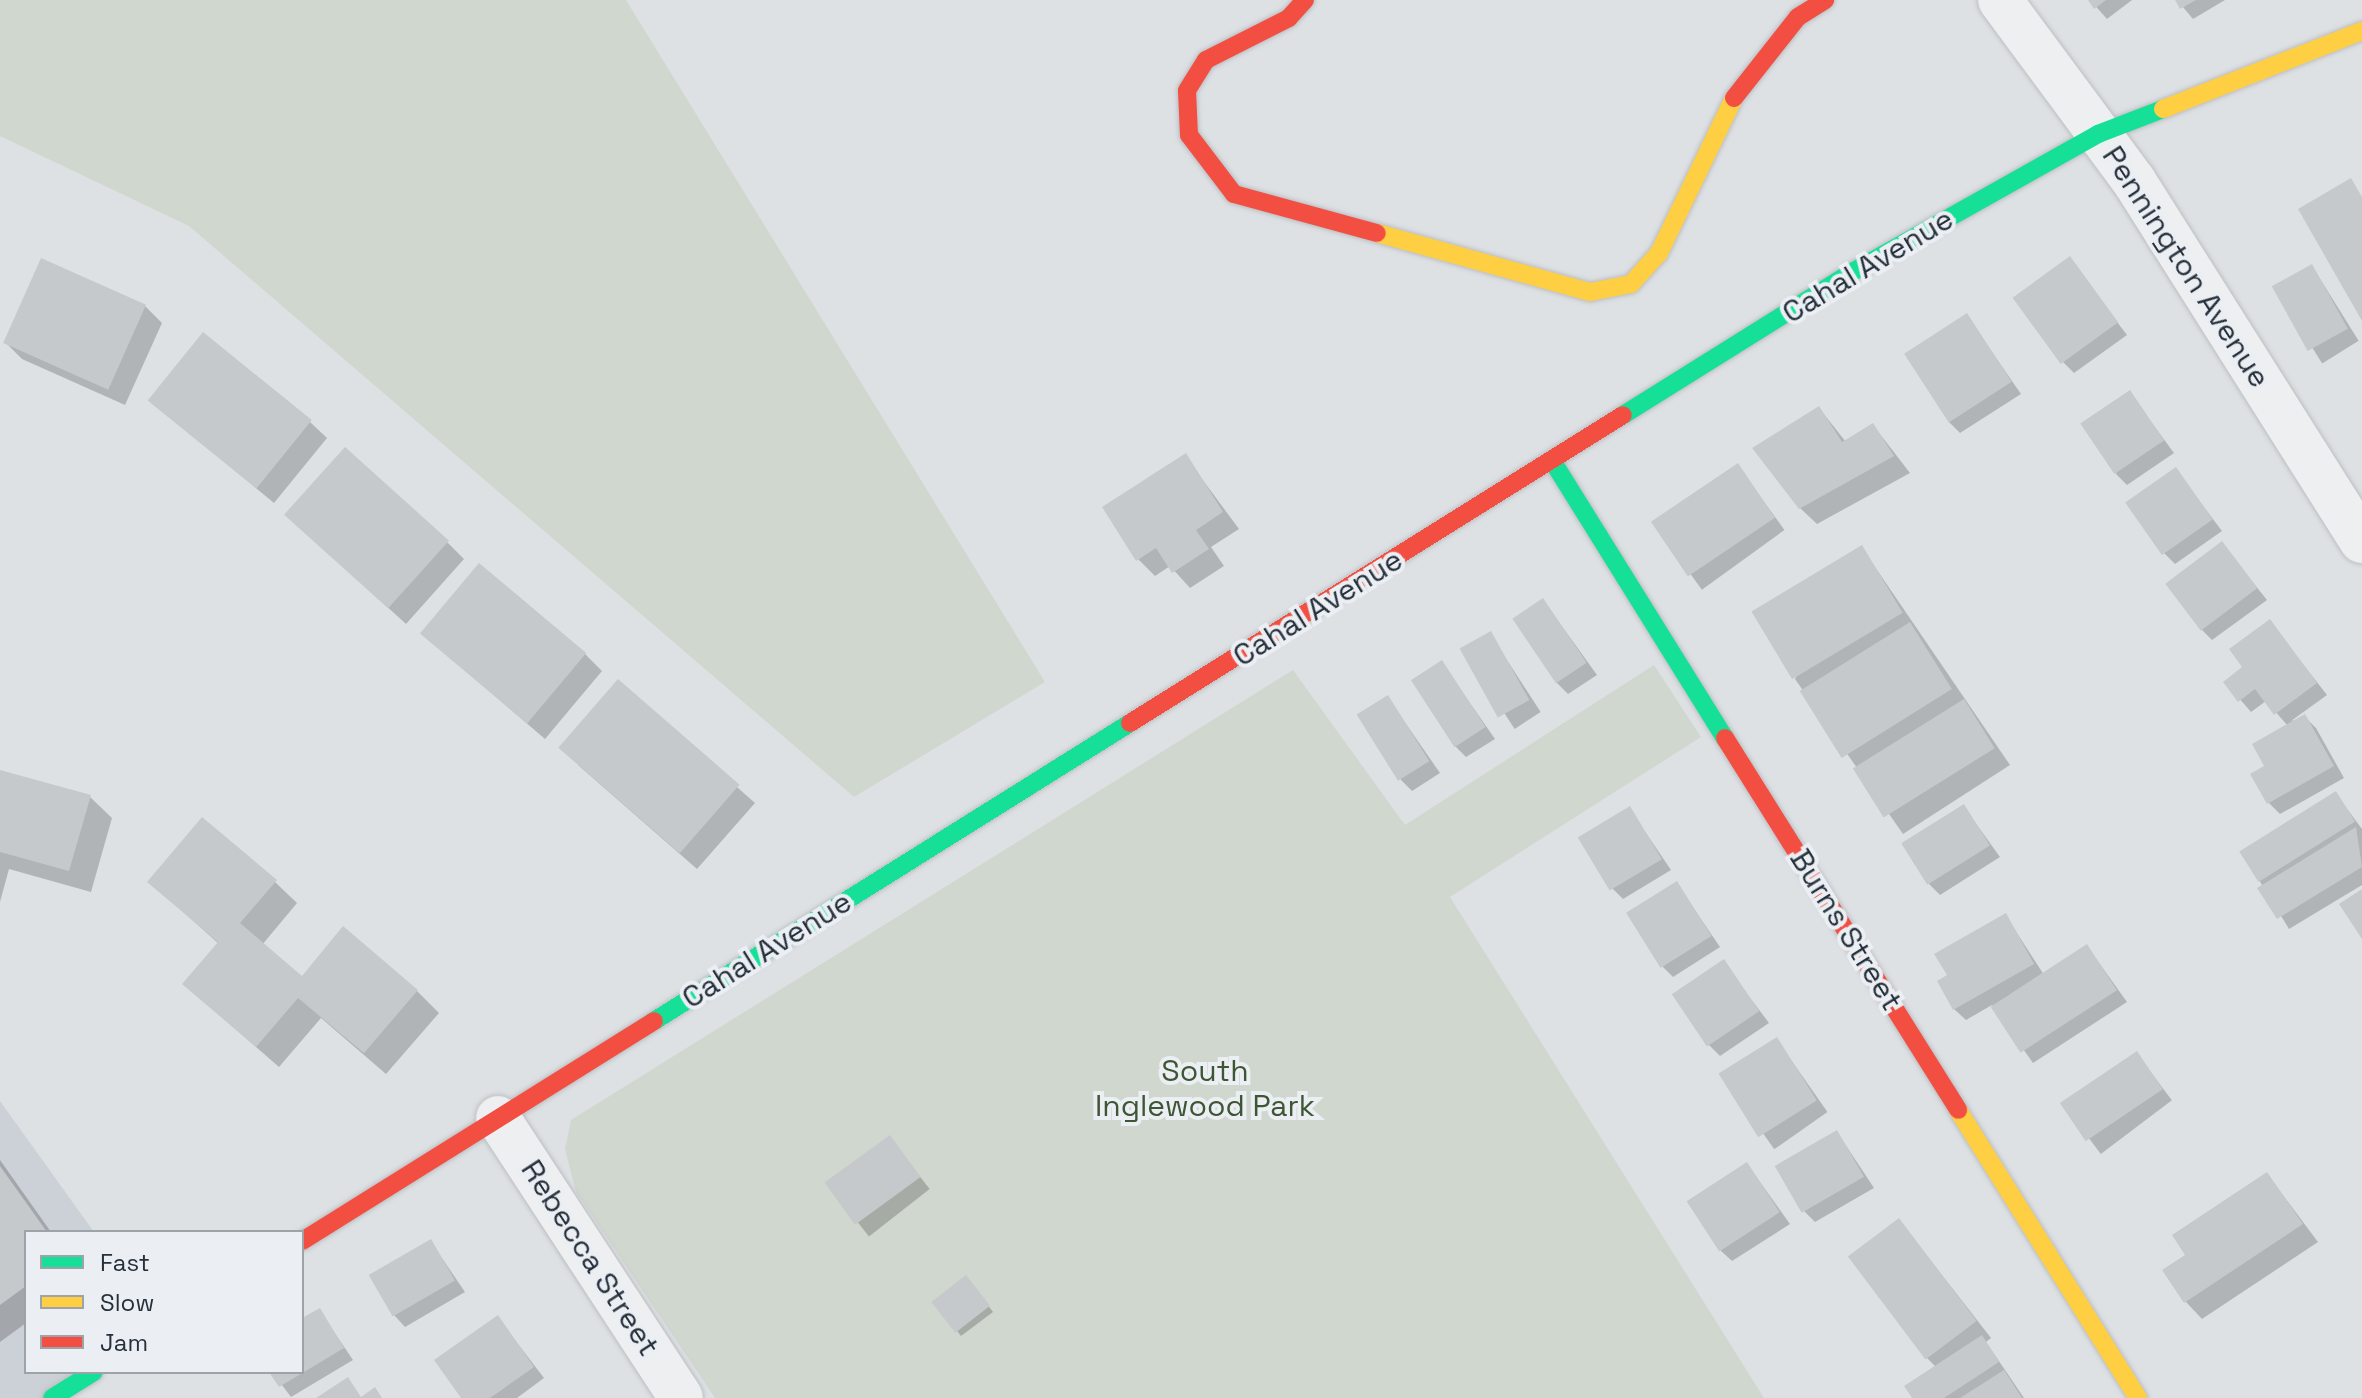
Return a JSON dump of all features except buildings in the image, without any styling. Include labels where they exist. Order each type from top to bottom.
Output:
[{"type":"street","points":[[1305,0],[1289,18],[1206,60],[1187,91],[1189,135],[1234,194],[1590,292],[1631,284],[1659,253],[1745,76],[1798,17],[1825,0]]},
{"type":"street","name":"Pennington Avenue","points":[[2000,0],[2098,134],[2362,541]]},
{"type":"street","name":"Cahal Avenue","points":[[304,1240],[1553,462],[1847,275],[2098,134],[2362,31]]},
{"type":"street","name":"Burns Street","points":[[1553,462],[2138,1398]]},
{"type":"street","name":"Rebecca Street","points":[[498,1118],[681,1398]]},
{"type":"street","points":[[52,1398],[91,1374]]},
{"type":"shaded area","points":[[0,1101],[93,1230],[24,1230],[24,1374],[91,1374],[52,1398],[0,1398]]},
{"type":"green space","points":[[0,0],[626,0],[1045,682],[854,797],[189,226],[0,136]]},
{"type":"green space","name":"South Inglewood Park","points":[[1654,665],[1701,737],[1450,897],[1764,1398],[715,1398],[576,1192],[565,1149],[571,1120],[1293,670],[1405,825]]},
{"type":"traffic: fast","points":[[1623,415],[1847,275],[2098,134],[2163,109]]},
{"type":"traffic: fast","points":[[1553,462],[1725,738]]},
{"type":"traffic: fast","points":[[654,1021],[1130,723]]},
{"type":"traffic: fast","points":[[52,1398],[91,1374]]},
{"type":"traffic: slow","points":[[2163,109],[2362,31]]},
{"type":"traffic: slow","points":[[1377,233],[1590,292],[1631,284],[1659,253],[1734,98]]},
{"type":"traffic: slow","points":[[1958,1110],[2138,1398]]},
{"type":"traffic: jam","points":[[1305,0],[1289,18],[1206,60],[1187,91],[1189,135],[1234,194],[1377,233]]},
{"type":"traffic: jam","points":[[1734,98],[1798,17],[1825,0]]},
{"type":"traffic: jam","points":[[1130,723],[1623,415]]},
{"type":"traffic: jam","points":[[1725,738],[1958,1110]]},
{"type":"traffic: jam","points":[[304,1240],[654,1021]]}]
